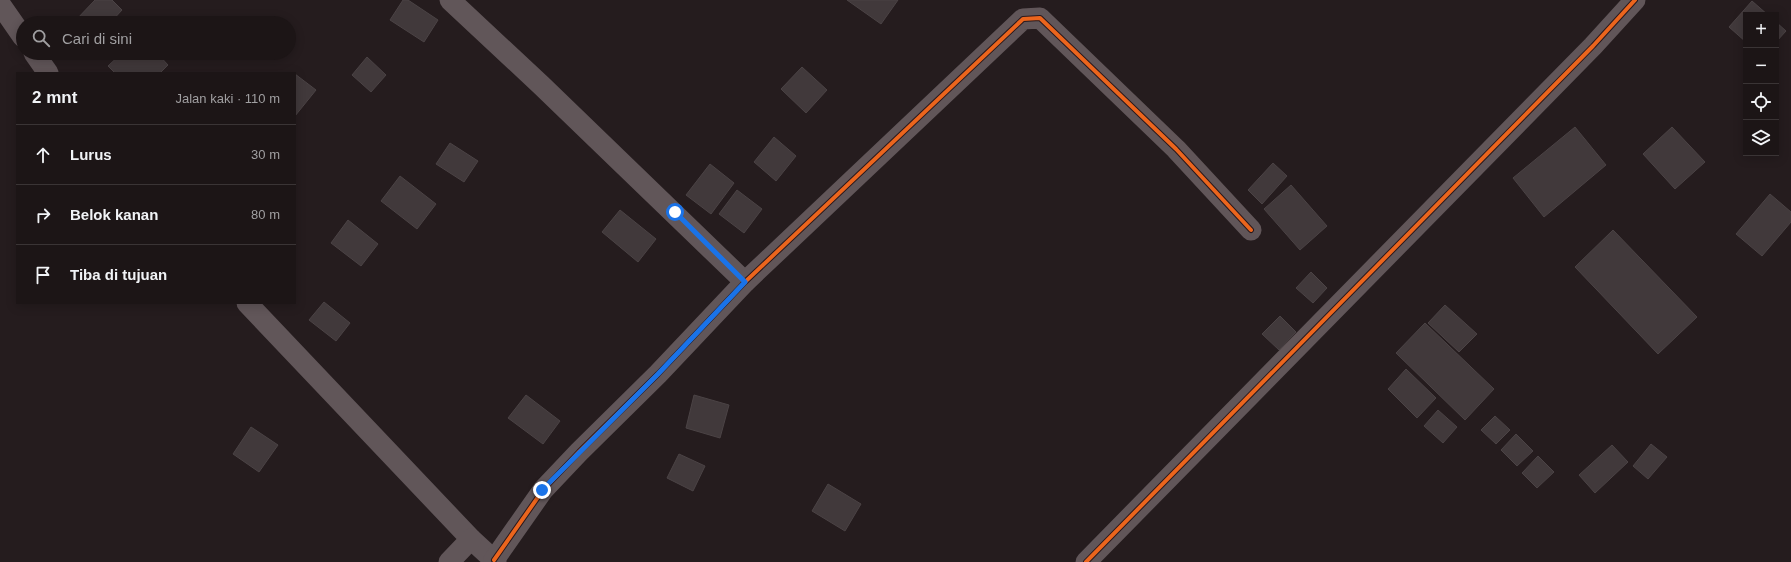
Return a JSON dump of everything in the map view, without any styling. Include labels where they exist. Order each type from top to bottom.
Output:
[{"type":"street","points":[[450,0],[547,90],[745,282]]},
{"type":"street","points":[[1086,562],[1588,52],[1635,0]]},
{"type":"street","points":[[0,4],[16,27]]},
{"type":"street","points":[[248,304],[471,539],[495,561],[542,490],[658,374],[745,282],[1023,19],[1031,17],[1040,18],[1176,150],[1251,230]]},
{"type":"street","points":[[39,60],[47,72]]},
{"type":"street","points":[[449,562],[471,539]]},
{"type":"building","points":[[95,0],[112,0],[122,10],[116,16],[80,16]]},
{"type":"building","points":[[403,0],[408,0],[438,20],[424,42],[390,20]]},
{"type":"building","points":[[847,0],[898,0],[881,24]]},
{"type":"building","points":[[1752,1],[1765,12],[1743,12],[1743,39],[1729,27]]},
{"type":"building","points":[[1779,25],[1786,31],[1779,39]]},
{"type":"building","points":[[367,57],[386,75],[371,92],[352,75]]},
{"type":"building","points":[[114,60],[163,60],[168,65],[161,72],[114,72],[108,66]]},
{"type":"building","points":[[802,67],[827,90],[806,113],[781,89]]},
{"type":"building","points":[[296,75],[316,90],[296,115]]},
{"type":"building","points":[[1575,127],[1606,165],[1544,217],[1513,178]]},
{"type":"building","points":[[1672,127],[1705,162],[1675,189],[1643,154]]},
{"type":"building","points":[[774,137],[796,156],[776,181],[754,162]]},
{"type":"building","points":[[450,143],[478,161],[464,182],[436,164]]},
{"type":"building","points":[[1273,163],[1287,176],[1262,204],[1248,190]]},
{"type":"building","points":[[710,164],[734,183],[711,214],[686,195]]},
{"type":"building","points":[[400,176],[436,204],[417,229],[381,201]]},
{"type":"building","points":[[1291,185],[1327,226],[1300,250],[1264,209]]},
{"type":"building","points":[[737,190],[762,209],[744,233],[719,214]]},
{"type":"building","points":[[1770,194],[1791,212],[1791,222],[1762,256],[1736,234]]},
{"type":"building","points":[[620,210],[656,239],[638,262],[602,232]]},
{"type":"building","points":[[348,220],[378,244],[361,266],[331,243]]},
{"type":"building","points":[[1613,230],[1697,317],[1658,354],[1575,267]]},
{"type":"building","points":[[1311,272],[1327,288],[1313,303],[1296,288]]},
{"type":"building","points":[[324,302],[350,323],[336,341],[309,320]]},
{"type":"building","points":[[1445,305],[1477,334],[1459,352],[1428,323]]},
{"type":"building","points":[[1280,316],[1296,332],[1279,350],[1262,334]]},
{"type":"building","points":[[1425,323],[1494,389],[1465,420],[1396,353]]},
{"type":"building","points":[[1406,369],[1436,398],[1417,418],[1388,389]]},
{"type":"building","points":[[526,395],[560,421],[543,444],[508,418]]},
{"type":"building","points":[[694,395],[729,405],[720,438],[686,428]]},
{"type":"building","points":[[1438,410],[1457,427],[1443,443],[1424,426]]},
{"type":"building","points":[[1495,416],[1510,430],[1496,444],[1481,430]]},
{"type":"building","points":[[251,427],[278,445],[259,472],[233,454]]},
{"type":"building","points":[[1516,434],[1533,451],[1517,466],[1501,450]]},
{"type":"building","points":[[1651,444],[1667,457],[1648,479],[1633,466]]},
{"type":"building","points":[[1612,445],[1628,462],[1595,493],[1579,475]]},
{"type":"building","points":[[679,454],[705,466],[693,491],[667,478]]},
{"type":"building","points":[[1538,456],[1554,472],[1537,488],[1522,473]]},
{"type":"building","points":[[828,484],[861,504],[845,531],[812,511]]},
{"type":"cycle path","points":[[1086,562],[1593,46],[1635,0]]},
{"type":"cycle path","points":[[494,560],[543,490],[658,374],[745,282],[1023,19],[1040,18],[1176,149],[1251,230]]},
{"type":"route","points":[[542,490],[658,374],[745,282],[675,212]]}]
